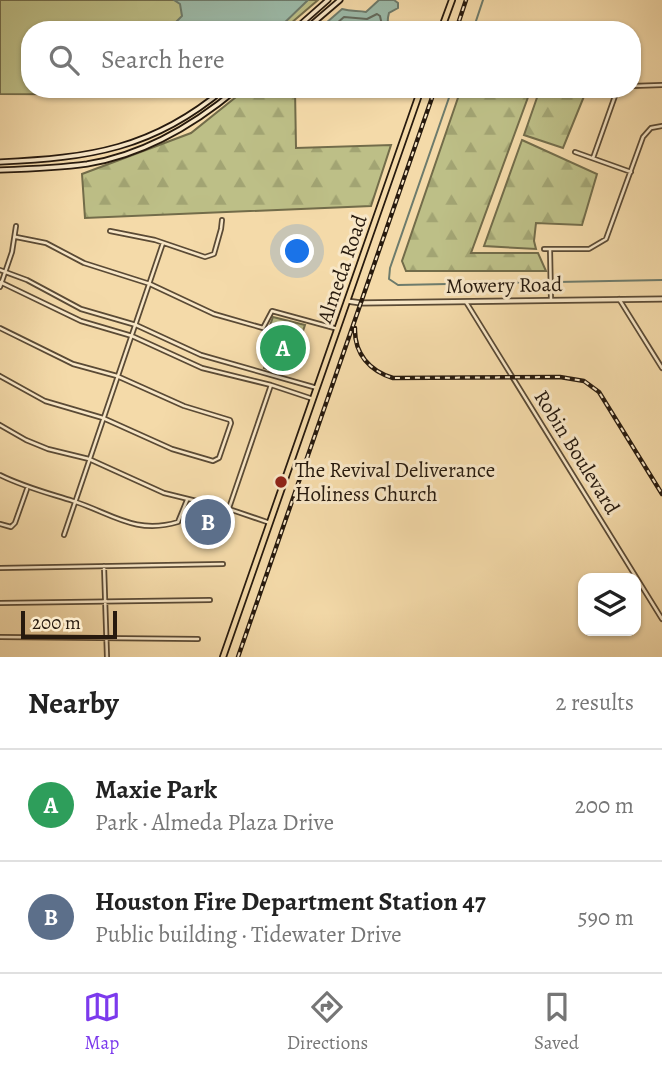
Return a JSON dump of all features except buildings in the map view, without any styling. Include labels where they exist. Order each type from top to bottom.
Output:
[{"type":"main road","points":[[304,21],[328,0]]},
{"type":"main road","points":[[316,21],[340,0]]},
{"type":"main road","points":[[444,21],[452,0]]},
{"type":"main road","points":[[0,162],[68,158],[112,149],[140,140],[175,123],[199,110],[213,98]]},
{"type":"main road","points":[[0,170],[71,166],[143,148],[201,118],[226,98]]},
{"type":"main road","name":"Almeda Road","points":[[223,657],[418,98]]},
{"type":"main road","points":[[175,123],[179,130]]},
{"type":"main road","points":[[112,149],[114,157]]},
{"type":"main road","name":"Mowery Road","points":[[347,301],[662,299]]},
{"type":"street","points":[[641,86],[662,85]]},
{"type":"street","points":[[593,159],[614,98]]},
{"type":"street","points":[[544,249],[589,248],[606,239],[645,133],[651,128],[662,126]]},
{"type":"street","points":[[575,152],[631,172]]},
{"type":"street","points":[[110,231],[134,234],[205,257],[214,254],[222,220]]},
{"type":"street","points":[[16,226],[16,237],[1,284],[81,321],[132,336],[202,368],[271,385],[313,399]]},
{"type":"street","points":[[16,237],[46,243],[96,268],[150,284],[214,314],[250,326],[265,327],[272,311],[338,329]]},
{"type":"street","points":[[64,534],[163,243]]},
{"type":"street","points":[[550,249],[551,300]]},
{"type":"street","points":[[0,270],[27,280],[81,309],[136,325],[201,355],[317,388]]},
{"type":"street","points":[[619,299],[662,368]]},
{"type":"street","name":"Robin Boulevard","points":[[466,302],[662,619]]},
{"type":"street","points":[[0,328],[74,364],[117,376],[184,406],[230,420],[229,430],[219,458],[214,461],[172,449],[103,418],[45,401],[0,376]]},
{"type":"street","points":[[229,509],[271,385]]},
{"type":"street","points":[[0,425],[26,440],[89,460],[145,485],[187,500],[229,509],[270,523]]},
{"type":"street","points":[[0,475],[27,489],[74,502],[124,523],[163,525],[178,522],[187,500]]},
{"type":"street","points":[[0,524],[11,527],[15,523],[27,489]]},
{"type":"street","points":[[0,568],[223,564]]},
{"type":"street","points":[[104,566],[107,657]]},
{"type":"street","points":[[0,603],[210,600]]},
{"type":"street","points":[[0,637],[198,639]]},
{"type":"green space","points":[[0,0],[318,0],[294,21],[21,21],[21,94],[0,94]]},
{"type":"green space","points":[[235,98],[295,98],[296,148],[391,145],[371,206],[85,218],[82,174],[191,133]]},
{"type":"green space","points":[[458,98],[528,98],[471,253],[538,253],[546,271],[406,271],[402,261]]},
{"type":"green space","points":[[537,98],[583,98],[563,148],[524,135]]},
{"type":"green space","points":[[522,140],[597,174],[582,225],[536,223],[536,249],[484,246]]},
{"type":"green space","points":[[273,317],[305,325],[295,355],[289,353],[282,373],[264,368],[271,344],[264,342]]},
{"type":"water","points":[[174,0],[308,0],[286,21],[177,21],[182,16],[180,4]]},
{"type":"water","points":[[379,0],[394,0],[398,3],[398,8],[389,13],[388,21],[328,21],[342,9],[366,12]]},
{"type":"waterway","points":[[476,21],[483,0]]},
{"type":"waterway","points":[[449,98],[390,268],[389,279],[398,285],[545,282]]},
{"type":"waterway","points":[[557,282],[662,280]]},
{"type":"railway","points":[[459,21],[466,0]]},
{"type":"railway","points":[[238,657],[432,98]]},
{"type":"railway","points":[[355,328],[357,346],[365,360],[377,371],[393,378],[560,377],[584,381],[599,392],[662,494]]},
{"type":"place","name":"Maxie Park","points":[[283,348]]},
{"type":"place","name":"The Revival Deliverance Holiness Church","points":[[281,482]]},
{"type":"place","name":"Houston Fire Department Station 47","points":[[208,522]]}]
